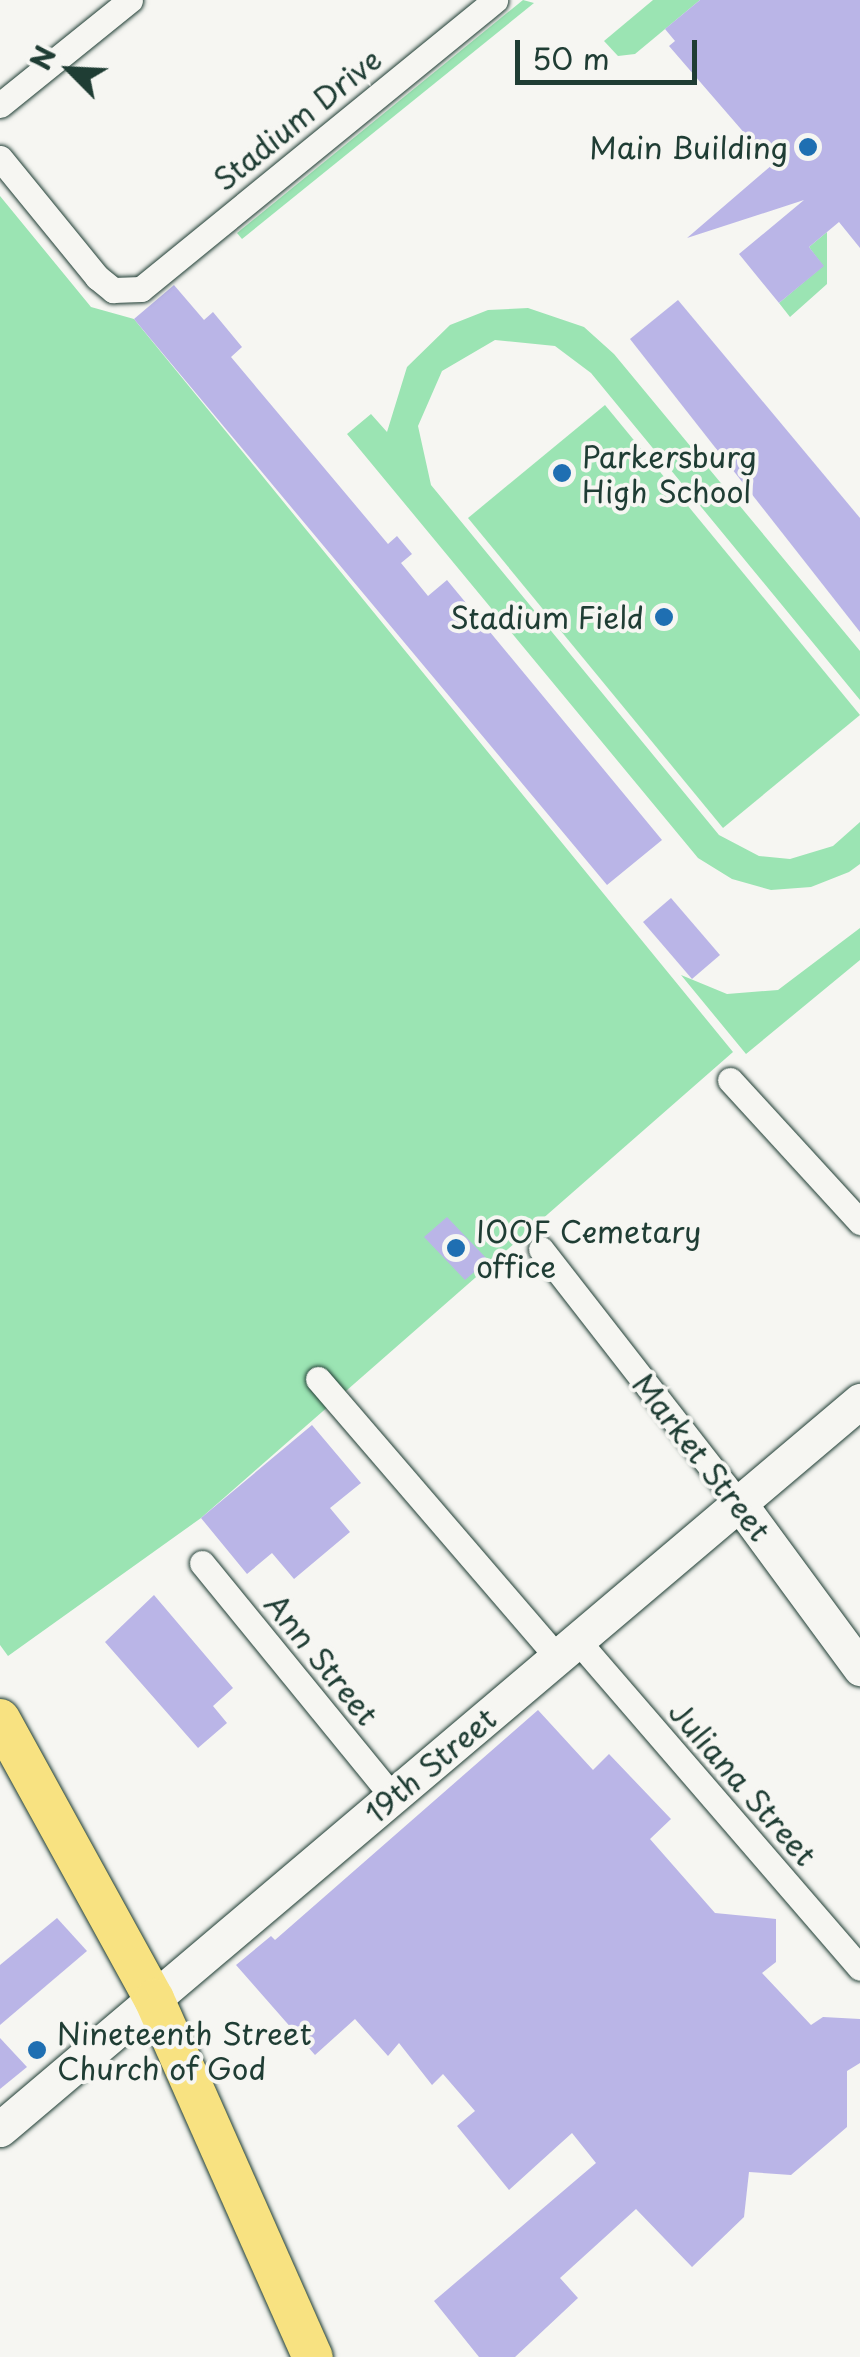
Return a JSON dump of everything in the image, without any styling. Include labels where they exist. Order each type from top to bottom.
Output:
[{"type":"main road","points":[[0,1719],[154,1999],[312,2357]]},
{"type":"street","points":[[0,105],[130,0]]},
{"type":"street","name":"Stadium Drive","points":[[0,158],[97,278],[113,290],[141,289],[494,0]]},
{"type":"street","points":[[730,1080],[860,1222]]},
{"type":"street","name":"Market Street","points":[[541,1249],[860,1668]]},
{"type":"street","name":"Juliana Street","points":[[318,1379],[860,1968]]},
{"type":"street","name":"19th Street","points":[[0,2129],[860,1401]]},
{"type":"street","name":"Ann Street","points":[[202,1563],[392,1796]]},
{"type":"green space","points":[[523,0],[534,3],[242,239],[237,233]]},
{"type":"green space","points":[[653,0],[700,0],[635,54],[618,56],[604,41]]},
{"type":"green space","points":[[0,196],[91,307],[134,319],[733,1052],[201,1518],[8,1656],[0,1645]]},
{"type":"green space","points":[[827,232],[827,284],[790,317],[779,303],[823,266],[809,247]]},
{"type":"green space","points":[[528,308],[584,327],[614,354],[860,651],[860,700],[591,373],[555,346],[495,340],[442,371],[418,426],[431,485],[719,835],[759,856],[790,859],[833,846],[860,822],[860,864],[849,872],[811,887],[771,890],[732,879],[698,858],[347,434],[371,414],[387,432],[407,367],[450,325],[488,310]]},
{"type":"green space","name":"Stadium Field","points":[[605,405],[860,715],[723,828],[468,518]]},
{"type":"green space","points":[[860,928],[860,960],[746,1054],[681,975],[727,994],[778,990]]},
{"type":"building","name":"Main Building","points":[[700,0],[860,0],[860,248],[839,222],[809,247],[824,266],[779,303],[739,254],[804,200],[687,238],[772,165],[669,46],[675,41],[665,29]]},
{"type":"building","points":[[174,285],[204,320],[213,312],[242,347],[231,357],[388,544],[397,536],[412,554],[401,563],[428,596],[447,580],[662,840],[607,885],[134,319]]},
{"type":"building","points":[[678,300],[860,518],[860,632],[630,339]]},
{"type":"building","points":[[671,898],[720,955],[692,979],[643,922]]},
{"type":"building","name":"IOOF Cemetary office","points":[[447,1217],[488,1260],[465,1280],[424,1237]]},
{"type":"building","points":[[312,1425],[361,1483],[330,1508],[350,1532],[294,1579],[272,1553],[247,1574],[201,1518]]},
{"type":"building","points":[[154,1595],[233,1688],[213,1706],[227,1723],[198,1748],[105,1642]]},
{"type":"building","points":[[538,1710],[593,1770],[609,1754],[671,1819],[650,1839],[715,1913],[776,1919],[776,1962],[762,1973],[811,2025],[823,2017],[860,2019],[860,2063],[847,2071],[847,2127],[791,2175],[749,2172],[744,2217],[692,2267],[636,2209],[560,2278],[578,2298],[515,2357],[479,2357],[434,2301],[596,2163],[572,2133],[509,2190],[457,2126],[475,2111],[443,2074],[432,2085],[399,2043],[388,2056],[355,2019],[315,2055],[236,1965],[271,1936],[275,1940]]},
{"type":"building","points":[[57,1918],[87,1951],[0,2025],[0,1965]]},
{"type":"building","points":[[0,2038],[27,2067],[0,2089]]},
{"type":"place","name":"Main Building","points":[[808,147]]},
{"type":"place","name":"Parkersburg High School","points":[[562,473]]},
{"type":"place","name":"Stadium Field","points":[[664,617]]},
{"type":"place","name":"IOOF Cemetary office","points":[[456,1248]]},
{"type":"place","name":"Nineteenth Street Church of God","points":[[37,2050]]}]
